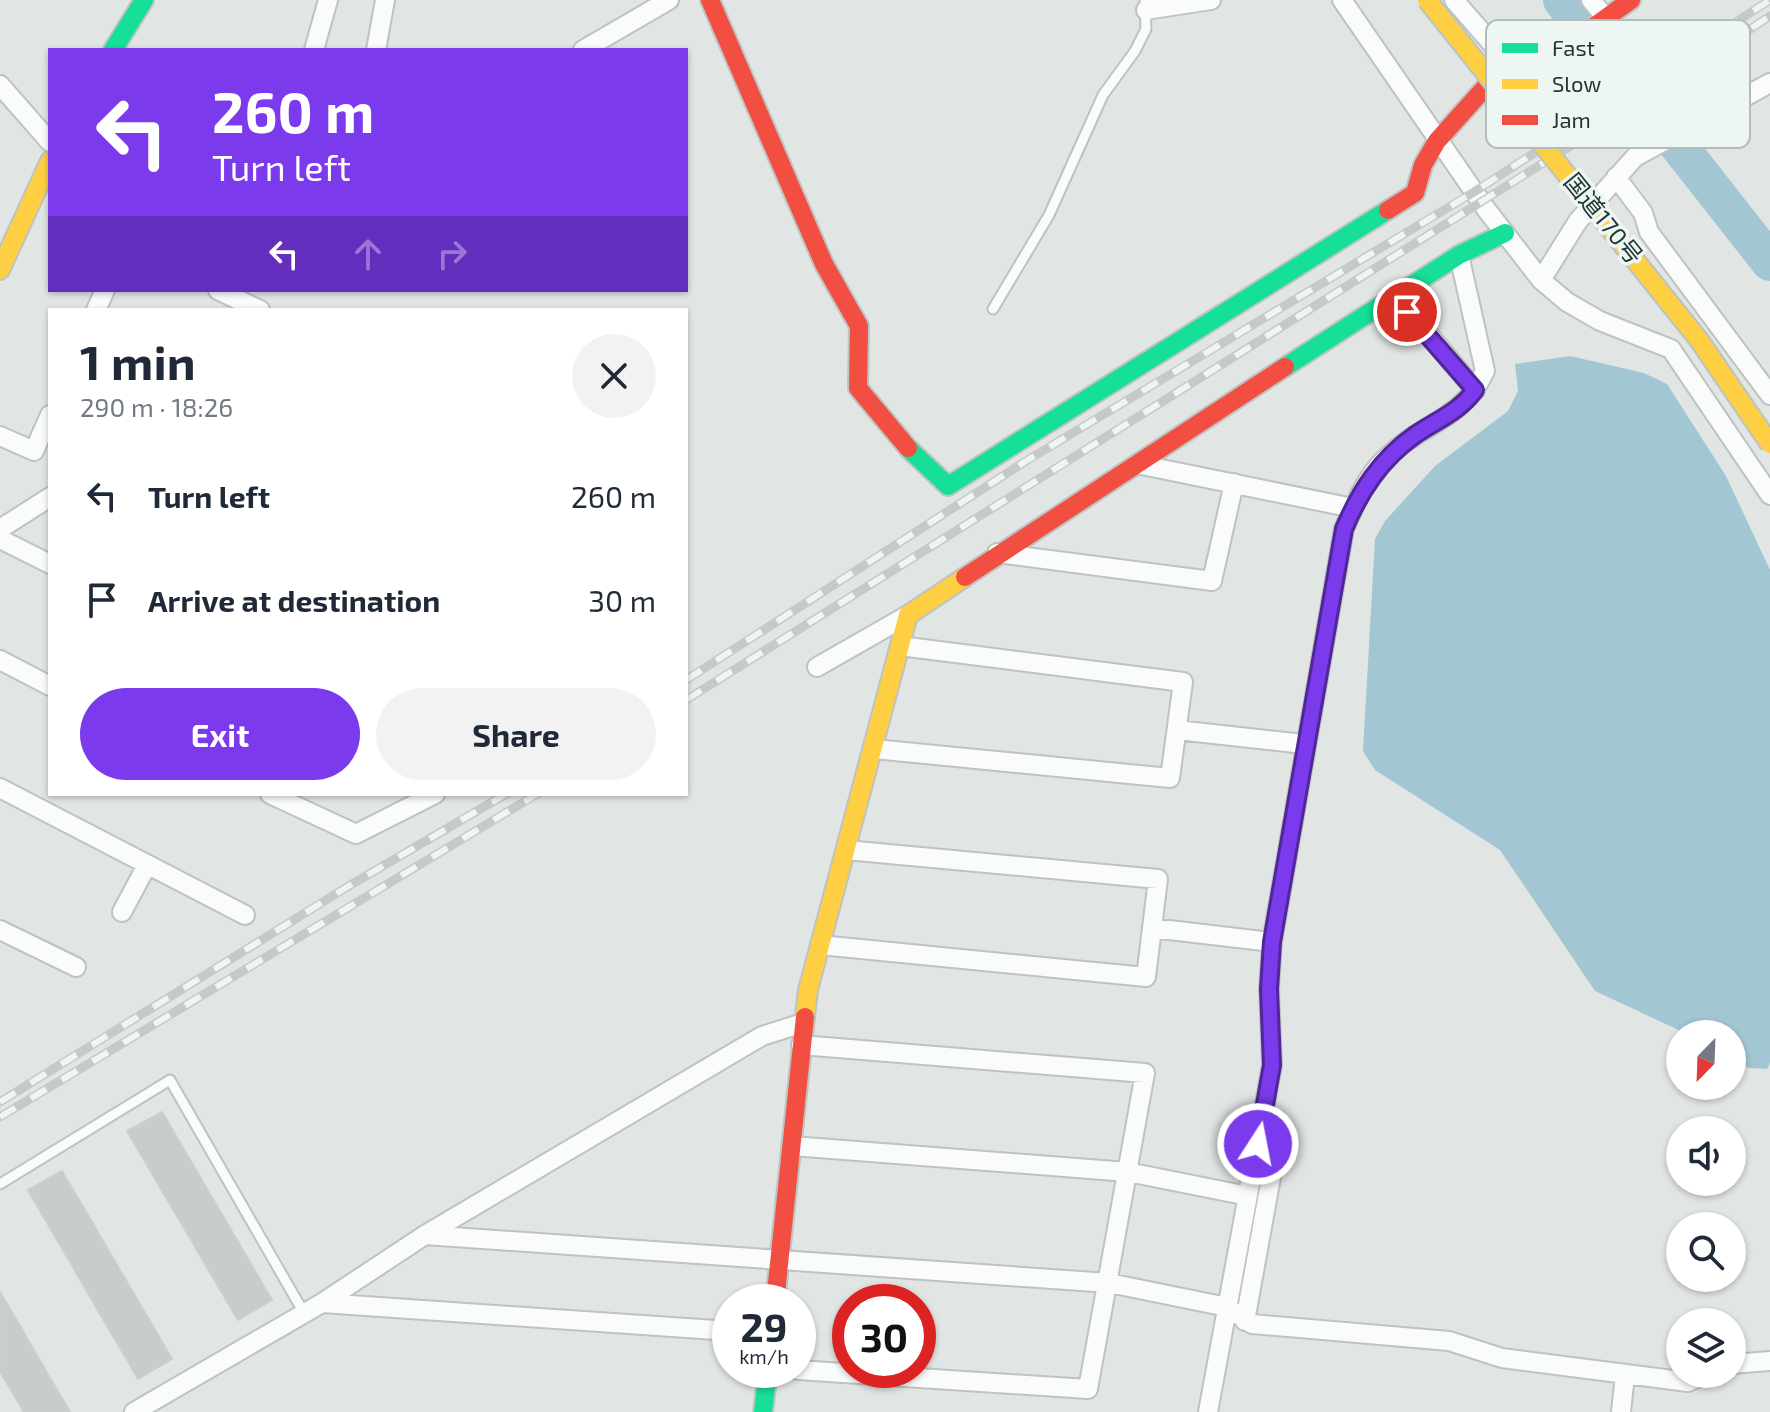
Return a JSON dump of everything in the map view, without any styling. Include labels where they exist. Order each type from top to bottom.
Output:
[{"type":"main road","points":[[710,0],[824,264],[859,326],[858,388],[903,443],[948,486],[1415,193],[1423,165],[1437,141],[1486,86]]},
{"type":"main road","name":"国道170号","points":[[1427,0],[1486,74]]},
{"type":"main road","points":[[1601,20],[1631,0]]},
{"type":"main road","points":[[114,48],[139,3]]},
{"type":"main road","name":"国道170号","points":[[1545,148],[1699,340],[1770,444]]},
{"type":"main road","points":[[0,270],[48,165]]},
{"type":"main road","points":[[777,1284],[803,1023],[820,945],[908,615],[997,553],[1395,294],[1459,255],[1505,233]]},
{"type":"main road","points":[[763,1412],[766,1388]]},
{"type":"street","points":[[315,48],[328,0]]},
{"type":"street","points":[[376,48],[385,0]]},
{"type":"street","points":[[586,48],[669,0]]},
{"type":"street","points":[[1146,5],[1211,0]]},
{"type":"street","points":[[1342,0],[1437,141],[1541,280],[1567,302],[1600,321],[1671,349],[1770,495]]},
{"type":"street","points":[[1454,0],[1486,37]]},
{"type":"street","points":[[1591,0],[1605,17]]},
{"type":"street","points":[[1750,94],[1770,83]]},
{"type":"street","points":[[0,85],[48,140]]},
{"type":"street","points":[[1541,280],[1578,221],[1635,157],[1651,148]]},
{"type":"street","points":[[1616,177],[1643,213],[1649,232],[1770,395]]},
{"type":"street","points":[[1208,1412],[1272,1065],[1269,989],[1272,942],[1304,744],[1344,529],[1353,508],[1383,460],[1416,434],[1464,406],[1485,371],[1459,255]]},
{"type":"street","points":[[223,292],[255,304]]},
{"type":"street","points":[[1395,294],[1475,390]]},
{"type":"street","points":[[0,436],[34,451],[48,420]]},
{"type":"street","points":[[1137,464],[1353,508]]},
{"type":"street","points":[[997,553],[1212,581],[1234,483]]},
{"type":"street","points":[[0,529],[48,498]]},
{"type":"street","points":[[0,539],[48,563]]},
{"type":"street","points":[[817,667],[908,615]]},
{"type":"street","points":[[874,749],[1170,778],[1183,682],[900,646]]},
{"type":"street","points":[[0,660],[48,685]]},
{"type":"street","points":[[1177,730],[1304,744]]},
{"type":"street","points":[[0,788],[245,915]]},
{"type":"street","points":[[274,796],[356,834],[431,796]]},
{"type":"street","points":[[820,945],[1146,977],[1158,879],[846,850]]},
{"type":"street","points":[[122,912],[147,865]]},
{"type":"street","points":[[1152,928],[1272,942]]},
{"type":"street","points":[[0,930],[76,967]]},
{"type":"street","points":[[134,1412],[322,1303],[425,1235],[762,1036],[803,1023]]},
{"type":"street","points":[[801,1045],[1145,1073],[1088,1389],[816,1371]]},
{"type":"street","points":[[792,1146],[1128,1172],[1248,1196]]},
{"type":"street","points":[[1245,1321],[1276,1150]]},
{"type":"street","points":[[425,1235],[1109,1283],[1227,1307],[1245,1321],[1449,1341],[1502,1358],[1666,1380]]},
{"type":"street","points":[[322,1303],[712,1330]]},
{"type":"street","points":[[1746,1363],[1770,1361]]},
{"type":"street","points":[[1621,1412],[1625,1375]]},
{"type":"lane","points":[[993,309],[1049,215],[1103,95],[1135,51],[1146,29],[1146,5]]},
{"type":"lane","points":[[0,1184],[170,1080],[304,1313]]},
{"type":"water","points":[[1570,356],[1644,373],[1667,384],[1726,476],[1770,570],[1770,1063],[1767,1069],[1746,1066],[1746,1020],[1666,1020],[1666,1024],[1595,991],[1500,850],[1375,770],[1363,751],[1375,539],[1385,521],[1435,466],[1508,411],[1518,391],[1515,364]]},
{"type":"building","points":[[162,1112],[272,1300],[238,1320],[127,1131]]},
{"type":"building","points":[[62,1171],[172,1359],[138,1379],[28,1190]]},
{"type":"building","points":[[0,1292],[70,1412],[24,1412],[0,1371]]},
{"type":"waterway","points":[[1562,0],[1577,20]]},
{"type":"waterway","points":[[1680,148],[1770,262]]},
{"type":"railway","points":[[1739,20],[1770,0]]},
{"type":"railway","points":[[1750,29],[1770,16]]},
{"type":"railway","points":[[688,679],[1026,461],[1474,192],[1542,148]]},
{"type":"railway","points":[[688,699],[1567,148]]},
{"type":"railway","points":[[0,1102],[347,887],[503,796]]},
{"type":"railway","points":[[0,1117],[534,796]]},
{"type":"traffic: fast","points":[[114,48],[144,0]]},
{"type":"traffic: fast","points":[[908,448],[948,486],[1388,210]]},
{"type":"traffic: fast","points":[[1285,367],[1459,255],[1505,233]]},
{"type":"traffic: fast","points":[[763,1412],[766,1388]]},
{"type":"traffic: slow","points":[[1427,0],[1486,74]]},
{"type":"traffic: slow","points":[[1545,148],[1699,340],[1770,444]]},
{"type":"traffic: slow","points":[[0,270],[48,165]]},
{"type":"traffic: slow","points":[[805,1017],[808,990],[908,615],[965,577]]},
{"type":"traffic: jam","points":[[710,0],[824,264],[859,326],[858,388],[908,448]]},
{"type":"traffic: jam","points":[[1603,20],[1631,0]]},
{"type":"traffic: jam","points":[[1388,210],[1415,193],[1423,165],[1437,141],[1486,86]]},
{"type":"traffic: jam","points":[[965,577],[1285,367]]},
{"type":"traffic: jam","points":[[777,1284],[805,1017]]},
{"type":"route","points":[[1258,1144],[1272,1065],[1269,989],[1272,942],[1304,744],[1344,529],[1353,508],[1383,460],[1416,434],[1464,406],[1475,390],[1407,312]]}]
